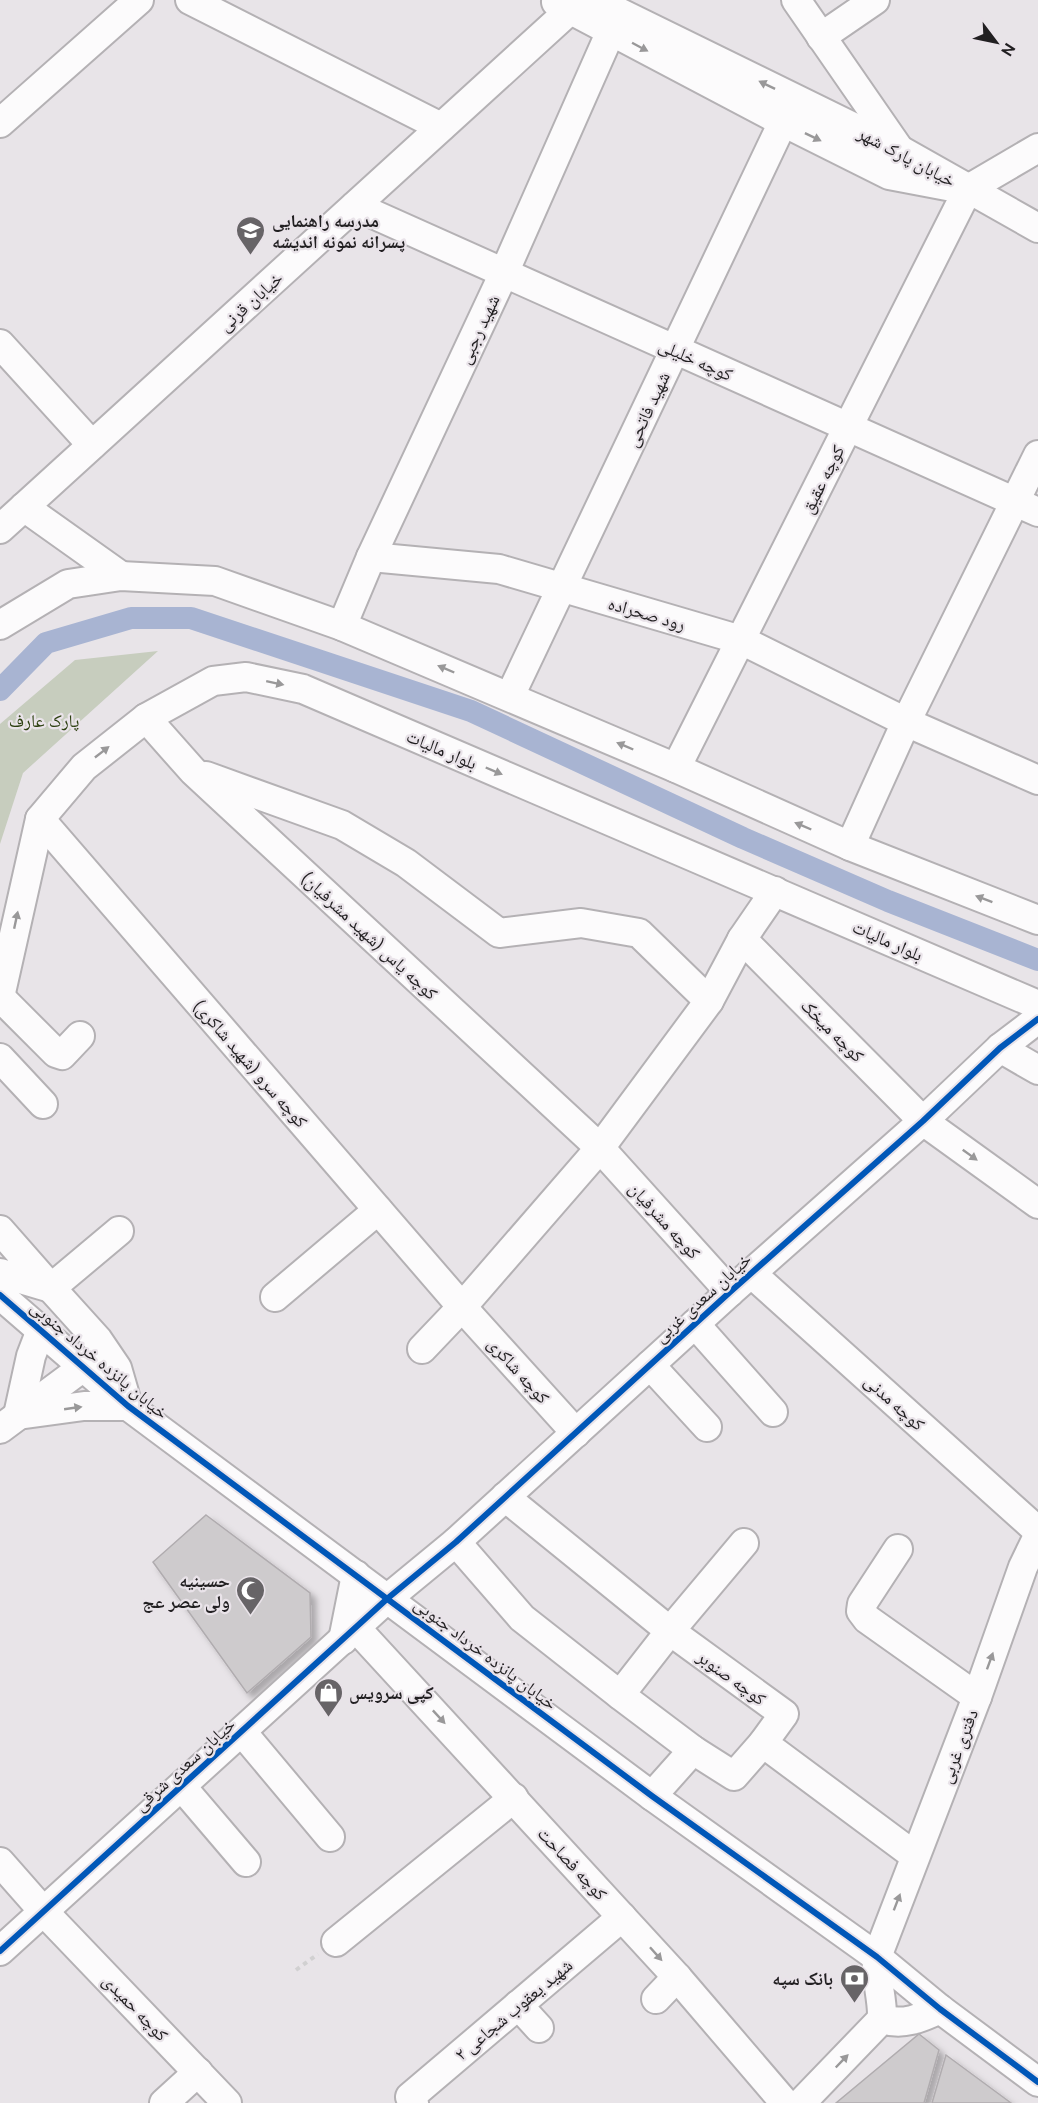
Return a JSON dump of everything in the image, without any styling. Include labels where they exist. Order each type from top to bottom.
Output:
[{"type":"street","points":[[0,123],[139,0]]},
{"type":"street","points":[[190,0],[441,127]]},
{"type":"street","points":[[796,0],[900,150]]},
{"type":"street","points":[[821,37],[875,0]]},
{"type":"street","name":"خیابان قرنی","points":[[0,529],[355,206],[574,2]]},
{"type":"street","name":"خیابان پارک شهر","points":[[574,2],[611,32],[889,175],[968,189]]},
{"type":"street","name":"خیابان پارک شهر","points":[[574,2],[900,150],[968,189]]},
{"type":"street","name":"شهید رجبی","points":[[342,626],[371,557],[504,273],[611,32]]},
{"type":"street","name":"شهید فاتحی","points":[[510,696],[783,122]]},
{"type":"street","points":[[968,189],[1038,148]]},
{"type":"street","points":[[968,189],[1038,228]]},
{"type":"street","name":"کوچه عقیق","points":[[676,768],[968,189]]},
{"type":"street","name":"کوچه خلیلی","points":[[355,206],[1026,507]]},
{"type":"street","points":[[0,344],[92,445]]},
{"type":"street","points":[[850,846],[906,722],[1026,507],[1038,455]]},
{"type":"street","points":[[24,507],[122,576]]},
{"type":"street","name":"رود صحراده","points":[[371,557],[499,569],[741,640],[906,722],[1037,779]]},
{"type":"street","points":[[0,625],[68,584],[122,576],[215,581],[342,626],[510,696],[850,846],[1038,920]]},
{"type":"street","name":"بلوار مالیات","points":[[0,997],[40,819],[84,767],[146,718],[213,681],[246,677],[303,689],[1038,1005]]},
{"type":"street","name":"کوچه یاس (شهید مشرفیان)","points":[[146,718],[193,771],[600,1148]]},
{"type":"street","points":[[193,771],[342,825],[406,863],[500,933],[581,923],[639,933],[709,1001]]},
{"type":"street","name":"کوچه سرو (شهید شاکری)","points":[[40,819],[462,1307]]},
{"type":"street","points":[[423,1349],[600,1148],[709,1001],[742,939],[775,891]]},
{"type":"street","name":"کوچه میخک","points":[[742,939],[923,1121],[1038,1204]]},
{"type":"street","points":[[0,997],[56,1053],[62,1055],[80,1036]]},
{"type":"street","name":"خیابان سعدی غربی","points":[[387,1598],[456,1542],[751,1273],[923,1121],[1000,1048],[1038,1019]]},
{"type":"street","points":[[1000,1048],[1038,1070]]},
{"type":"street","points":[[0,1058],[43,1104]]},
{"type":"street","name":"کوچه مشرفیان","points":[[600,1148],[730,1292]]},
{"type":"street","points":[[275,1297],[378,1210]]},
{"type":"street","points":[[0,1230],[98,1340],[117,1368],[128,1406],[84,1406],[9,1422]]},
{"type":"street","points":[[51,1288],[119,1231]]},
{"type":"street","points":[[0,1273],[51,1288]]},
{"type":"street","name":"کوچه مدنی","points":[[751,1273],[1038,1531]]},
{"type":"street","name":"خیابان پانزده خرداد جنوبی","points":[[0,1295],[128,1406],[652,1796],[877,1957],[940,2009]]},
{"type":"street","name":"کوچه شاکری","points":[[462,1307],[576,1433]]},
{"type":"street","points":[[695,1324],[773,1412]]},
{"type":"street","points":[[9,1422],[41,1330]]},
{"type":"street","points":[[650,1365],[707,1428]]},
{"type":"street","points":[[9,1422],[82,1368]]},
{"type":"street","name":"کوچه صنوبر","points":[[505,1497],[670,1631],[784,1714],[763,1743]]},
{"type":"street","name":"دفتری غربی","points":[[877,1957],[977,1697],[1031,1569],[1038,1536]]},
{"type":"street","points":[[456,1542],[522,1618],[693,1750],[734,1776],[763,1743],[915,1856]]},
{"type":"street","points":[[620,1695],[744,1543]]},
{"type":"street","points":[[898,1549],[862,1604],[861,1611],[867,1619],[977,1697]]},
{"type":"street","points":[[350,1634],[356,1575]]},
{"type":"street","name":"خیابان سعدی شرقی","points":[[0,1951],[387,1598]]},
{"type":"street","name":"کوچه فصاحت","points":[[350,1634],[514,1798],[677,1977],[785,2103]]},
{"type":"street","points":[[242,1732],[330,1837]]},
{"type":"street","points":[[652,1796],[693,1750]]},
{"type":"street","points":[[182,1787],[246,1862]]},
{"type":"street","points":[[336,1942],[514,1798]]},
{"type":"street","name":"کوچه حمیدی","points":[[0,1862],[44,1912],[227,2103]]},
{"type":"street","name":"شهید یعقوب شجاعی ۲","points":[[414,2103],[410,2097],[622,1917]]},
{"type":"street","points":[[801,2103],[882,2019],[876,1970],[877,1957]]},
{"type":"street","points":[[656,1999],[677,1977]]},
{"type":"street","points":[[518,2005],[539,2028]]},
{"type":"street","points":[[882,2019],[893,2023],[908,2021],[922,2018],[940,2009],[1038,2082]]},
{"type":"street","points":[[164,2103],[198,2072]]},
{"type":"green space","name":"پارک عارف","points":[[158,651],[23,773],[0,844],[0,724],[75,660]]},
{"type":"building","name":"حسینیه ولی عصر عج","points":[[206,1515],[310,1593],[311,1637],[247,1693],[153,1562]]},
{"type":"building","points":[[919,2034],[939,2050],[924,2103],[836,2103]]},
{"type":"building","points":[[946,2055],[1011,2103],[932,2103]]},
{"type":"waterway","points":[[0,690],[46,643],[131,618],[191,618],[471,711],[743,838],[888,901],[1038,960]]},
{"type":"cycle path","points":[[0,1951],[388,1598],[456,1542],[730,1292],[923,1121],[1000,1048],[1038,1019]]},
{"type":"cycle path","points":[[0,1295],[128,1406],[652,1796],[877,1957],[940,2009],[1038,2082]]},
{"type":"place","name":"مدرسه راهنمایی پسرانه نمونه اندیشه","points":[[251,256]]},
{"type":"place","name":"حسینیه ولی عصر عج","points":[[251,1616]]},
{"type":"place","name":"کپی سرویس","points":[[328,1718]]},
{"type":"place","name":"بانک سپه","points":[[854,2004]]}]
